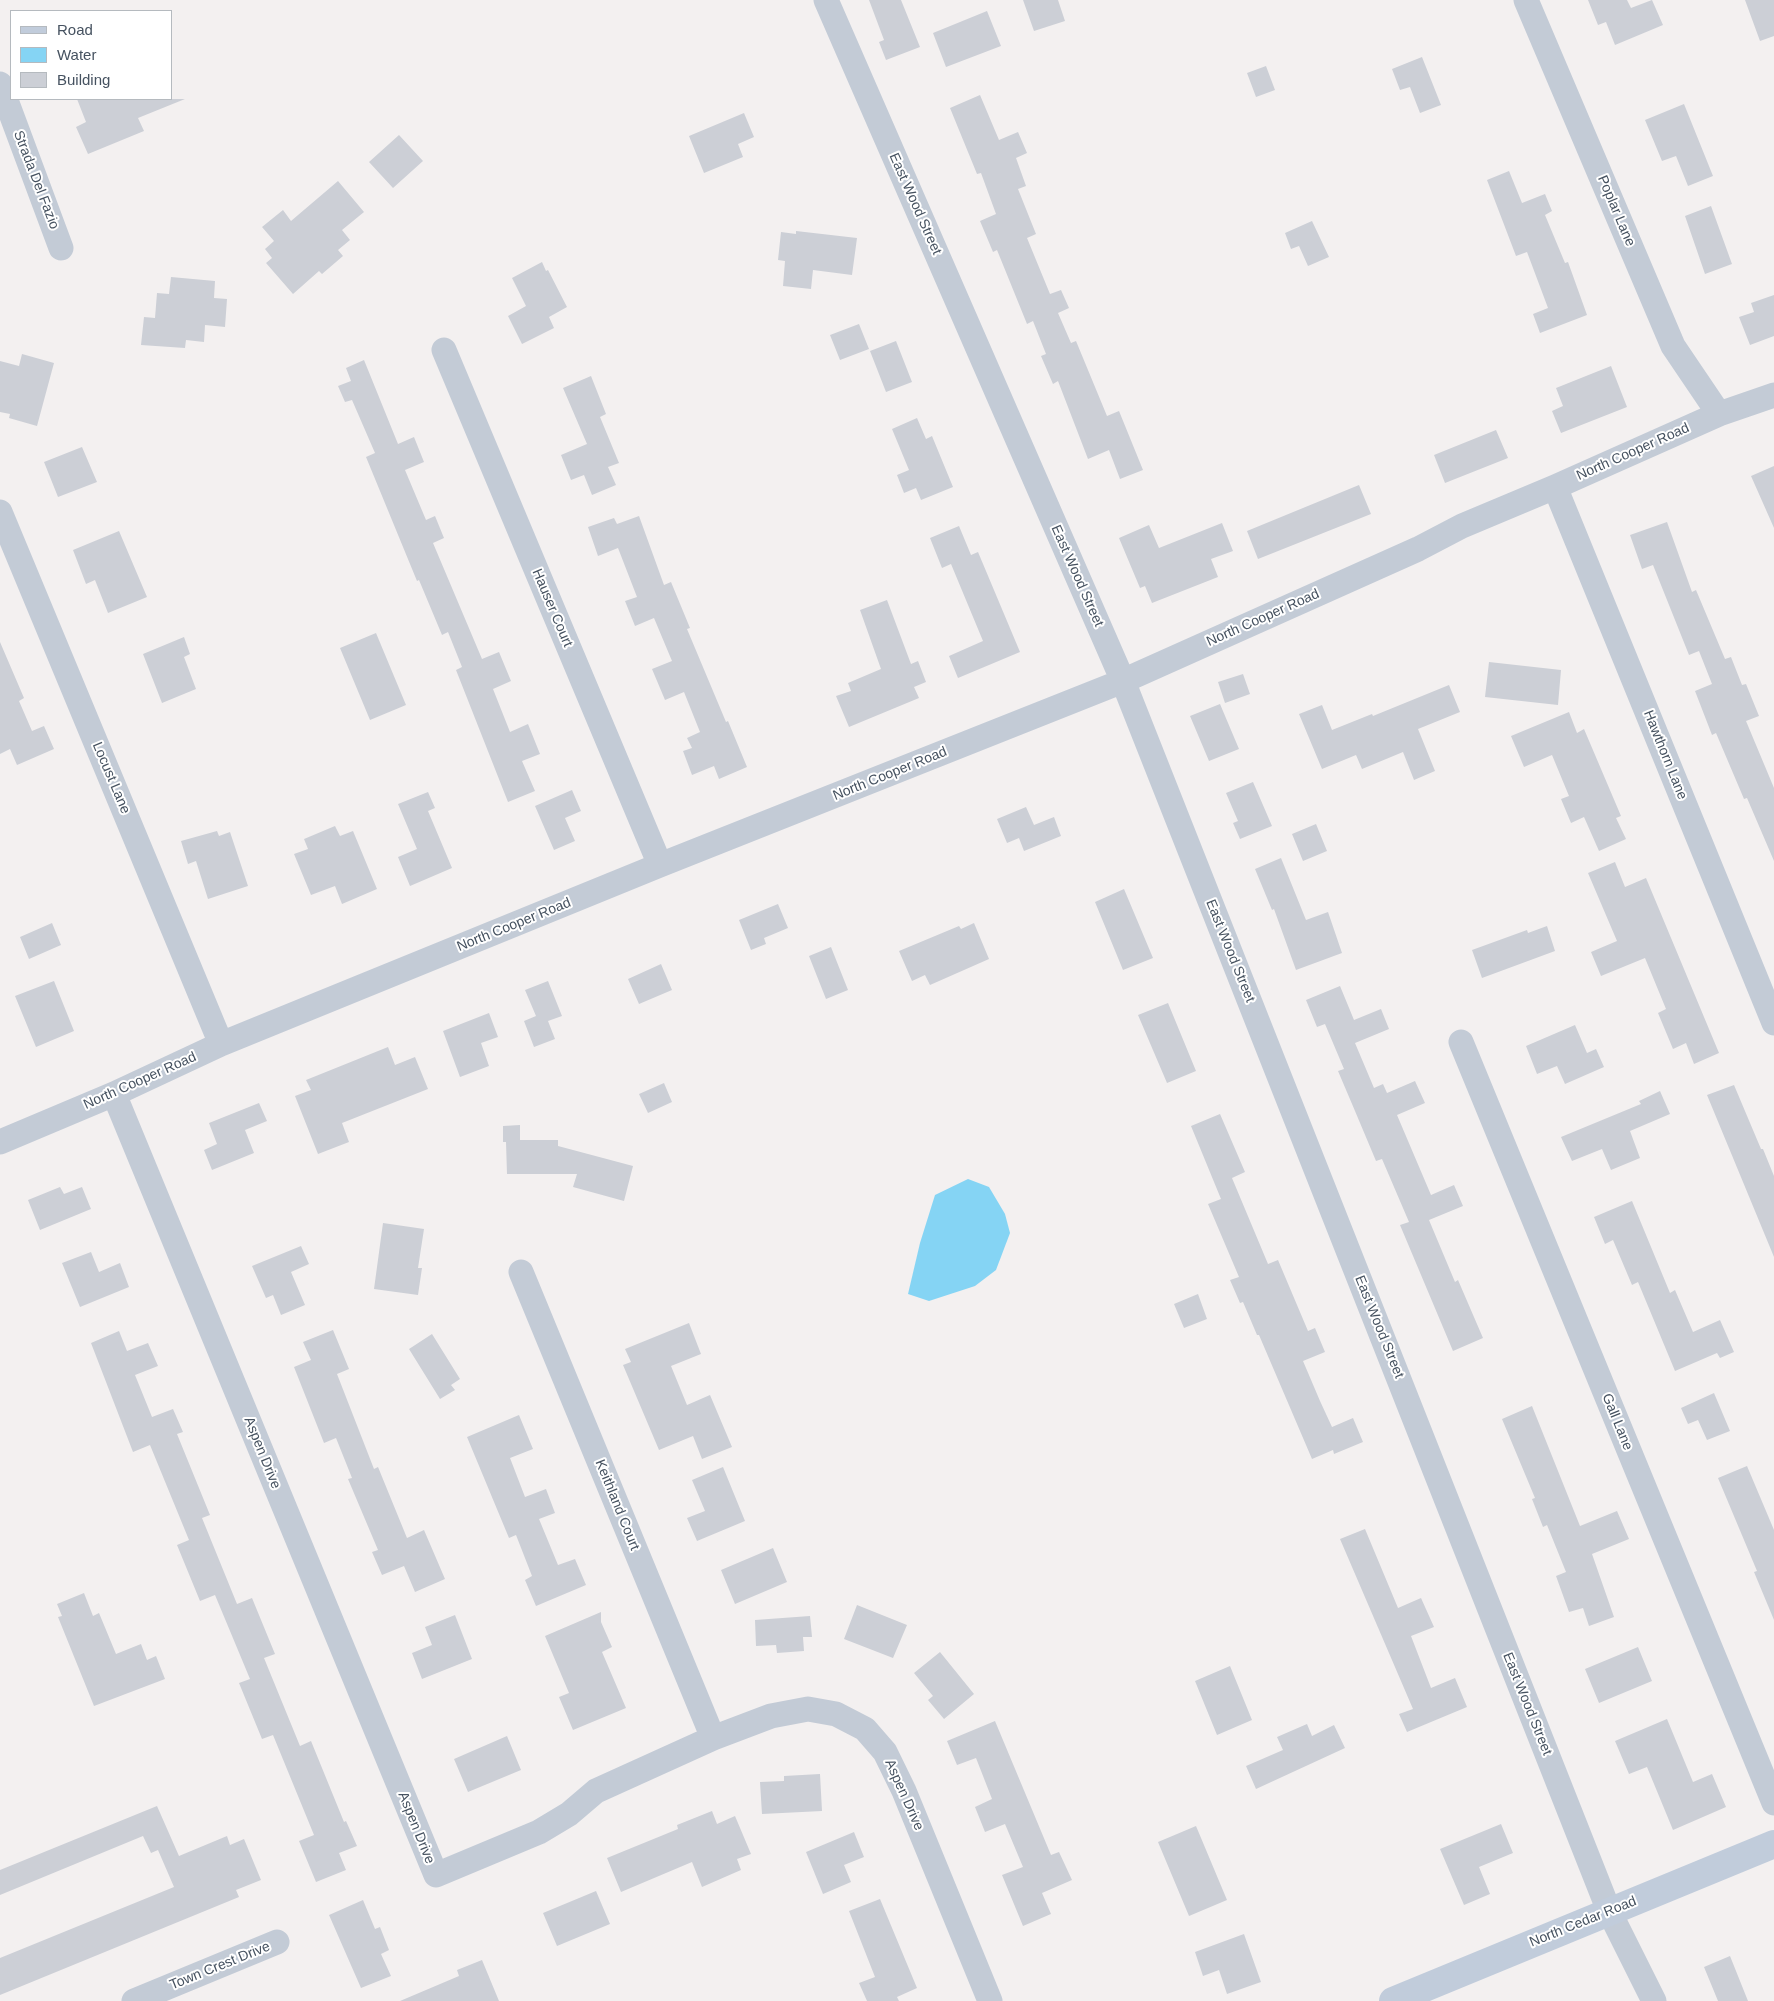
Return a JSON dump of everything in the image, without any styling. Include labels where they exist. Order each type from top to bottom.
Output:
[{"type":"street","name":"East Wood Street","points":[[826,0],[1123,682],[1610,1911],[1654,2001]]},
{"type":"street","name":"Poplar Lane","points":[[1526,0],[1673,346],[1719,414]]},
{"type":"street","name":"Strada Del Fazio","points":[[0,84],[61,248]]},
{"type":"street","name":"Hauser Court","points":[[444,350],[660,865]]},
{"type":"street","name":"North Cooper Road","points":[[0,1142],[114,1094],[221,1044],[660,865],[1123,682],[1418,549],[1462,526],[1556,487],[1719,414],[1774,395]]},
{"type":"street","name":"Hawthorn Lane","points":[[1556,487],[1774,1023]]},
{"type":"street","name":"Locust Lane","points":[[0,512],[221,1044]]},
{"type":"street","name":"Gall Lane","points":[[1461,1042],[1774,1803]]},
{"type":"street","name":"Aspen Drive","points":[[114,1094],[436,1875],[539,1832],[569,1814],[596,1791],[713,1738],[771,1716],[808,1710],[836,1714],[864,1729],[885,1752],[904,1791],[990,2001]]},
{"type":"street","name":"Keithland Court","points":[[522,1272],[713,1738]]},
{"type":"street","name":"North Cedar Road","points":[[1392,2001],[1774,1844]]},
{"type":"street","name":"Town Crest Drive","points":[[134,2001],[277,1942]]},
{"type":"water","points":[[968,1179],[989,1187],[1005,1214],[1010,1233],[996,1270],[975,1286],[929,1301],[908,1294],[920,1243],[935,1195]]},
{"type":"building","points":[[869,0],[901,0],[920,47],[886,60],[879,42],[884,40]]},
{"type":"building","points":[[1023,0],[1058,0],[1065,21],[1034,31]]},
{"type":"building","points":[[1588,0],[1627,0],[1631,8],[1652,0],[1663,25],[1615,45],[1606,22],[1598,25]]},
{"type":"building","points":[[1745,0],[1774,0],[1774,36],[1760,41]]},
{"type":"building","points":[[987,11],[1001,46],[946,67],[933,33]]},
{"type":"building","points":[[1422,57],[1441,105],[1420,113],[1410,87],[1400,90],[1392,69]]},
{"type":"building","points":[[1266,66],[1275,90],[1256,97],[1247,73]]},
{"type":"building","points":[[980,95],[999,140],[1018,132],[1027,153],[1016,158],[1026,186],[1018,189],[1036,234],[1027,238],[1050,294],[1061,290],[1069,308],[1058,313],[1071,343],[1076,341],[1107,416],[1119,411],[1143,470],[1120,479],[1109,450],[1088,459],[1058,381],[1053,384],[1041,356],[1046,354],[1033,321],[1027,324],[997,250],[993,252],[980,221],[996,214],[981,173],[977,174],[950,108]]},
{"type":"building","points":[[185,99],[138,118],[144,131],[88,154],[76,127],[86,122],[77,100]]},
{"type":"building","points":[[1684,104],[1713,176],[1688,186],[1676,156],[1662,161],[1645,120]]},
{"type":"building","points":[[744,113],[754,137],[738,144],[743,157],[704,173],[689,136]]},
{"type":"building","points":[[399,135],[423,161],[393,188],[369,162]]},
{"type":"building","points":[[1509,171],[1522,203],[1545,194],[1552,211],[1545,215],[1565,263],[1568,262],[1587,315],[1540,333],[1533,314],[1548,308],[1527,252],[1516,256],[1487,180]]},
{"type":"building","points":[[338,181],[364,212],[342,230],[350,240],[338,250],[343,256],[322,274],[319,271],[293,294],[266,263],[272,258],[265,249],[274,241],[262,227],[283,210],[291,221]]},
{"type":"building","points":[[1711,206],[1732,264],[1705,274],[1685,216]]},
{"type":"building","points":[[1312,221],[1329,257],[1308,266],[1299,246],[1291,249],[1285,233]]},
{"type":"building","points":[[796,231],[857,238],[852,275],[813,270],[811,289],[783,286],[785,261],[778,260],[781,232],[796,234]]},
{"type":"building","points":[[542,262],[567,307],[549,317],[554,328],[522,344],[508,316],[526,306],[512,278]]},
{"type":"building","points":[[171,277],[215,281],[214,298],[227,299],[225,327],[205,325],[204,342],[186,340],[185,348],[141,345],[144,317],[155,318],[157,293],[169,294]]},
{"type":"building","points":[[1774,295],[1774,336],[1750,345],[1739,317],[1754,312],[1751,303]]},
{"type":"building","points":[[859,324],[869,349],[840,360],[830,335]]},
{"type":"building","points":[[896,341],[912,382],[886,392],[870,351]]},
{"type":"building","points":[[22,354],[54,363],[37,426],[9,418],[10,414],[0,412],[0,361],[19,366]]},
{"type":"building","points":[[364,360],[398,444],[414,437],[424,462],[405,470],[426,520],[435,516],[444,538],[433,543],[482,659],[499,652],[511,681],[493,689],[510,732],[528,724],[540,754],[522,761],[535,791],[508,802],[456,670],[462,667],[448,632],[442,635],[419,580],[417,581],[366,457],[375,453],[352,400],[345,402],[338,386],[351,381],[346,368]]},
{"type":"building","points":[[1611,366],[1627,407],[1561,433],[1552,411],[1563,406],[1556,388]]},
{"type":"building","points":[[591,376],[606,414],[600,417],[619,463],[608,467],[616,485],[592,495],[584,475],[571,480],[561,455],[587,444],[563,388]]},
{"type":"building","points":[[917,418],[926,439],[932,436],[953,487],[921,500],[916,488],[904,493],[897,475],[909,470],[892,429]]},
{"type":"building","points":[[1496,430],[1508,458],[1445,483],[1434,455]]},
{"type":"building","points":[[82,447],[97,482],[58,497],[44,462]]},
{"type":"building","points":[[1774,466],[1774,528],[1751,476]]},
{"type":"building","points":[[1359,485],[1371,514],[1258,559],[1247,531]]},
{"type":"building","points":[[639,516],[664,585],[671,582],[690,628],[687,629],[747,767],[719,779],[714,766],[692,775],[683,751],[692,748],[687,738],[700,732],[684,692],[665,700],[652,669],[672,661],[654,618],[635,626],[625,601],[637,597],[618,548],[598,556],[588,527],[614,518],[617,524]]},
{"type":"building","points":[[1667,522],[1692,592],[1696,590],[1725,659],[1731,657],[1742,685],[1746,684],[1759,716],[1746,721],[1774,788],[1774,861],[1747,798],[1744,799],[1716,733],[1712,735],[1695,691],[1712,684],[1699,651],[1689,655],[1653,565],[1642,569],[1630,535]]},
{"type":"building","points":[[1222,523],[1233,551],[1211,559],[1218,577],[1152,603],[1145,586],[1140,588],[1119,538],[1149,525],[1159,548]]},
{"type":"building","points":[[959,526],[971,555],[978,552],[1020,652],[958,678],[949,656],[983,641],[951,564],[942,568],[930,538]]},
{"type":"building","points":[[119,531],[147,597],[108,613],[95,580],[86,584],[73,550]]},
{"type":"building","points":[[887,600],[911,664],[918,661],[926,682],[914,687],[919,698],[849,727],[836,696],[851,691],[848,683],[881,669],[860,610]]},
{"type":"building","points":[[376,633],[406,705],[370,720],[340,648]]},
{"type":"building","points":[[184,637],[190,654],[184,657],[196,689],[162,703],[143,654]]},
{"type":"building","points":[[0,642],[24,698],[19,701],[32,731],[44,726],[54,749],[17,765],[10,749],[0,754]]},
{"type":"building","points":[[1489,662],[1561,670],[1558,705],[1485,697]]},
{"type":"building","points":[[1243,674],[1250,694],[1225,703],[1218,682]]},
{"type":"building","points":[[1449,685],[1460,712],[1418,729],[1435,771],[1414,780],[1403,752],[1362,769],[1356,755],[1322,769],[1299,714],[1322,705],[1332,730],[1372,714],[1373,716]]},
{"type":"building","points":[[1220,704],[1239,749],[1209,761],[1190,716]]},
{"type":"building","points":[[1569,712],[1577,733],[1584,729],[1621,816],[1616,818],[1626,839],[1599,851],[1584,817],[1571,823],[1561,799],[1569,796],[1552,755],[1524,767],[1511,736]]},
{"type":"building","points":[[1253,782],[1272,826],[1240,839],[1233,823],[1238,821],[1226,793]]},
{"type":"building","points":[[572,790],[581,811],[565,818],[575,841],[554,850],[535,806]]},
{"type":"building","points":[[428,792],[435,808],[428,811],[452,868],[410,886],[398,857],[417,849],[398,804]]},
{"type":"building","points":[[1026,807],[1034,825],[1054,817],[1061,836],[1024,851],[1019,838],[1007,843],[997,819]]},
{"type":"building","points":[[1316,824],[1327,851],[1303,861],[1292,834]]},
{"type":"building","points":[[335,826],[340,836],[353,831],[377,889],[342,904],[335,886],[311,895],[294,854],[308,849],[304,839]]},
{"type":"building","points":[[217,831],[219,836],[230,832],[248,886],[208,899],[196,861],[188,864],[181,841]]},
{"type":"building","points":[[1281,858],[1306,920],[1328,912],[1342,953],[1296,970],[1274,909],[1272,910],[1255,869]]},
{"type":"building","points":[[1615,862],[1625,887],[1646,878],[1719,1053],[1694,1064],[1686,1043],[1673,1049],[1658,1013],[1666,1009],[1645,958],[1601,976],[1591,952],[1617,941],[1588,873]]},
{"type":"building","points":[[1124,889],[1153,958],[1123,970],[1095,902]]},
{"type":"building","points":[[778,904],[788,928],[764,938],[766,944],[751,950],[739,920]]},
{"type":"building","points":[[52,923],[61,945],[29,959],[20,937]]},
{"type":"building","points":[[974,923],[989,959],[930,985],[925,975],[912,981],[899,951],[959,926],[961,929]]},
{"type":"building","points":[[1547,926],[1555,951],[1482,978],[1472,950],[1527,930],[1528,933]]},
{"type":"building","points":[[831,947],[848,990],[826,999],[809,956]]},
{"type":"building","points":[[661,964],[672,990],[639,1004],[628,979]]},
{"type":"building","points":[[54,981],[74,1031],[36,1047],[15,996]]},
{"type":"building","points":[[548,981],[562,1016],[548,1021],[555,1039],[534,1047],[524,1021],[536,1016],[525,990]]},
{"type":"building","points":[[1340,986],[1354,1020],[1381,1009],[1389,1029],[1355,1043],[1374,1088],[1383,1084],[1387,1093],[1415,1081],[1425,1103],[1397,1115],[1431,1195],[1454,1185],[1463,1206],[1429,1220],[1455,1282],[1458,1280],[1483,1338],[1453,1351],[1400,1225],[1409,1222],[1382,1159],[1376,1161],[1338,1071],[1344,1069],[1325,1024],[1317,1027],[1306,1000]]},
{"type":"building","points":[[1168,1003],[1196,1071],[1167,1083],[1138,1015]]},
{"type":"building","points":[[489,1013],[498,1037],[481,1043],[489,1066],[460,1077],[443,1031]]},
{"type":"building","points":[[1575,1025],[1587,1053],[1596,1049],[1604,1067],[1565,1084],[1557,1066],[1537,1074],[1526,1046]]},
{"type":"building","points":[[388,1047],[395,1065],[415,1057],[428,1089],[342,1123],[349,1142],[318,1154],[295,1096],[311,1090],[306,1080]]},
{"type":"building","points":[[664,1083],[672,1102],[648,1113],[639,1094]]},
{"type":"building","points":[[1734,1085],[1774,1176],[1774,1257],[1707,1095]]},
{"type":"building","points":[[1660,1091],[1670,1114],[1630,1131],[1640,1158],[1611,1170],[1602,1149],[1572,1161],[1561,1137],[1641,1104],[1639,1101]]},
{"type":"building","points":[[259,1103],[267,1121],[245,1130],[254,1153],[212,1170],[204,1150],[217,1144],[209,1123]]},
{"type":"building","points":[[1220,1114],[1245,1172],[1232,1178],[1268,1264],[1278,1260],[1308,1331],[1315,1328],[1325,1352],[1303,1361],[1320,1401],[1332,1427],[1353,1418],[1363,1442],[1334,1454],[1333,1450],[1312,1459],[1259,1335],[1257,1335],[1243,1302],[1240,1303],[1230,1280],[1239,1277],[1208,1204],[1221,1199],[1191,1126]]},
{"type":"building","points":[[520,1125],[520,1140],[558,1140],[558,1146],[633,1166],[624,1201],[573,1187],[577,1174],[507,1174],[506,1142],[503,1142],[503,1126]]},
{"type":"building","points":[[60,1187],[64,1194],[82,1187],[91,1209],[40,1230],[28,1200]]},
{"type":"building","points":[[1632,1201],[1670,1293],[1675,1290],[1693,1332],[1720,1320],[1734,1352],[1720,1358],[1717,1353],[1675,1371],[1638,1282],[1632,1285],[1613,1240],[1605,1244],[1594,1217]]},
{"type":"building","points":[[383,1223],[424,1229],[418,1268],[422,1268],[418,1295],[374,1289]]},
{"type":"building","points":[[301,1246],[309,1264],[291,1272],[305,1305],[281,1315],[273,1295],[266,1298],[252,1266]]},
{"type":"building","points":[[91,1252],[99,1272],[120,1263],[129,1287],[80,1307],[62,1263]]},
{"type":"building","points":[[1198,1294],[1207,1319],[1184,1328],[1174,1304]]},
{"type":"building","points":[[689,1323],[701,1354],[671,1366],[687,1405],[710,1395],[732,1447],[702,1459],[693,1436],[659,1450],[623,1365],[631,1362],[625,1349]]},
{"type":"building","points":[[333,1330],[349,1369],[337,1374],[374,1469],[378,1467],[407,1538],[424,1530],[445,1579],[415,1592],[404,1566],[382,1575],[372,1552],[378,1550],[348,1479],[352,1478],[336,1438],[324,1443],[294,1367],[311,1360],[303,1342]]},
{"type":"building","points":[[119,1331],[127,1351],[148,1343],[158,1366],[135,1375],[152,1417],[173,1409],[183,1432],[177,1434],[210,1515],[202,1518],[237,1604],[252,1598],[275,1654],[264,1658],[300,1746],[311,1741],[344,1822],[346,1821],[357,1846],[339,1853],[346,1870],[316,1882],[299,1841],[314,1835],[273,1735],[262,1739],[239,1683],[250,1679],[215,1595],[200,1601],[177,1545],[189,1540],[150,1445],[133,1452],[91,1343]]},
{"type":"building","points":[[432,1334],[460,1379],[451,1385],[455,1390],[440,1399],[409,1349]]},
{"type":"building","points":[[1714,1393],[1730,1431],[1707,1440],[1698,1420],[1688,1424],[1681,1408]]},
{"type":"building","points":[[1532,1406],[1580,1526],[1617,1511],[1629,1539],[1592,1554],[1614,1617],[1589,1626],[1583,1608],[1569,1612],[1556,1576],[1566,1572],[1547,1525],[1543,1527],[1532,1499],[1535,1498],[1502,1419]]},
{"type":"building","points":[[519,1415],[533,1449],[510,1458],[525,1497],[546,1489],[555,1513],[539,1519],[558,1565],[575,1559],[586,1585],[536,1606],[525,1580],[532,1576],[516,1535],[509,1538],[467,1437]]},
{"type":"building","points":[[1747,1466],[1774,1530],[1774,1620],[1754,1572],[1757,1571],[1718,1478]]},
{"type":"building","points":[[723,1467],[745,1521],[697,1541],[687,1518],[705,1511],[692,1480]]},
{"type":"building","points":[[1365,1529],[1398,1608],[1421,1598],[1434,1627],[1411,1636],[1431,1688],[1455,1678],[1467,1707],[1407,1732],[1399,1714],[1413,1709],[1340,1539]]},
{"type":"building","points":[[773,1548],[787,1582],[735,1604],[721,1570]]},
{"type":"building","points":[[84,1593],[93,1616],[99,1613],[116,1654],[141,1644],[147,1660],[156,1656],[165,1679],[94,1706],[58,1617],[62,1616],[57,1604]]},
{"type":"building","points":[[857,1605],[907,1625],[893,1658],[844,1639]]},
{"type":"building","points":[[601,1612],[601,1622],[612,1647],[602,1652],[626,1708],[573,1730],[559,1697],[569,1693],[545,1636]]},
{"type":"building","points":[[455,1615],[472,1659],[422,1679],[412,1653],[432,1645],[425,1627]]},
{"type":"building","points":[[810,1616],[812,1637],[803,1637],[804,1651],[777,1653],[776,1645],[756,1646],[755,1620]]},
{"type":"building","points":[[1638,1647],[1652,1681],[1599,1703],[1585,1669]]},
{"type":"building","points":[[940,1652],[974,1694],[944,1719],[928,1700],[933,1696],[914,1673]]},
{"type":"building","points":[[1230,1666],[1252,1720],[1217,1735],[1195,1681]]},
{"type":"building","points":[[1667,1719],[1693,1782],[1712,1774],[1726,1807],[1673,1830],[1647,1767],[1629,1774],[1615,1741]]},
{"type":"building","points":[[995,1721],[1051,1855],[1059,1852],[1072,1880],[1042,1893],[1051,1914],[1023,1926],[1002,1875],[1023,1867],[1005,1824],[985,1832],[975,1807],[992,1799],[976,1758],[957,1765],[947,1741]]},
{"type":"building","points":[[1307,1724],[1312,1736],[1334,1725],[1345,1748],[1256,1789],[1246,1766],[1283,1750],[1277,1737]]},
{"type":"building","points":[[507,1736],[521,1770],[468,1792],[454,1759]]},
{"type":"building","points":[[820,1774],[822,1811],[762,1814],[760,1782],[784,1781],[784,1776]]},
{"type":"building","points":[[157,1806],[179,1856],[227,1836],[230,1845],[244,1839],[261,1880],[236,1890],[239,1897],[0,1995],[0,1958],[174,1887],[158,1850],[151,1853],[143,1836],[0,1895],[0,1870]]},
{"type":"building","points":[[712,1811],[717,1824],[735,1816],[751,1854],[737,1859],[741,1870],[702,1887],[692,1862],[621,1892],[607,1858],[678,1829],[677,1825]]},
{"type":"building","points":[[1501,1824],[1513,1853],[1479,1867],[1490,1894],[1464,1905],[1440,1849]]},
{"type":"building","points":[[1196,1826],[1227,1900],[1189,1916],[1158,1842]]},
{"type":"building","points":[[854,1832],[864,1857],[844,1865],[851,1882],[823,1894],[806,1852]]},
{"type":"building","points":[[596,1891],[610,1924],[557,1946],[543,1913]]},
{"type":"building","points":[[880,1899],[917,1988],[897,1997],[899,2001],[867,2001],[859,1983],[875,1977],[849,1911]]},
{"type":"building","points":[[363,1900],[375,1929],[380,1927],[389,1950],[381,1954],[391,1976],[361,1988],[329,1915]]},
{"type":"building","points":[[1244,1934],[1261,1982],[1227,1994],[1219,1970],[1203,1976],[1195,1952]]},
{"type":"building","points":[[1730,1956],[1748,2001],[1718,2001],[1704,1967]]},
{"type":"building","points":[[482,1960],[499,2001],[400,2001],[459,1976],[457,1970]]}]
